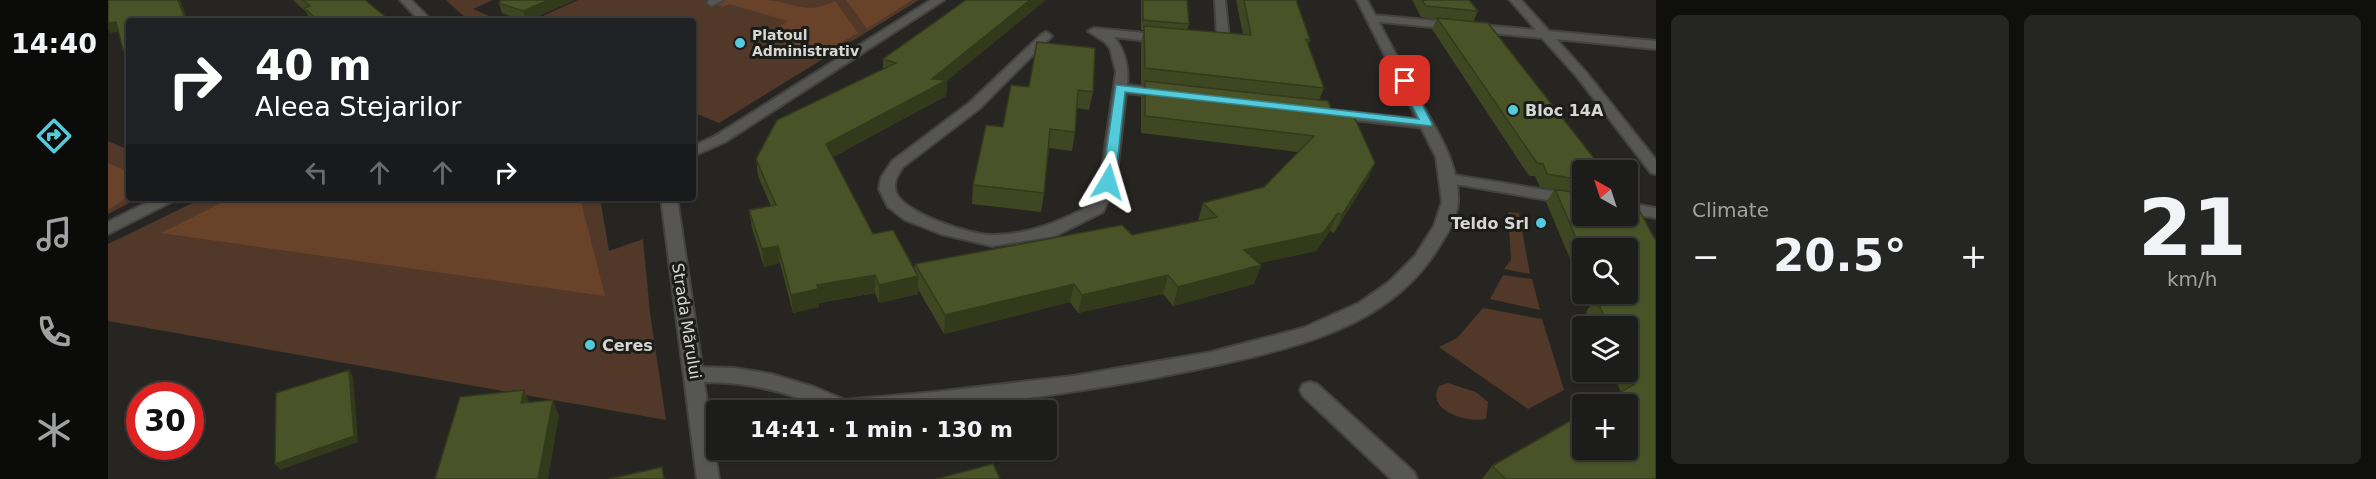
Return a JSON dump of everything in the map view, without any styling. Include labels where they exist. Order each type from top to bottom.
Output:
[{"type":"street","points":[[405,0],[423,18]]},
{"type":"street","points":[[696,151],[720,140],[939,0]]},
{"type":"street","points":[[1046,36],[974,106],[897,164],[889,177],[887,189],[894,204],[920,220],[947,230],[992,241],[1049,232],[1097,209],[1108,182],[1122,72],[1116,48],[1109,39],[1094,31],[1188,42],[1219,43],[1223,38],[1220,0]]},
{"type":"street","points":[[928,400],[1066,386],[1171,368],[1240,353],[1317,330],[1364,309],[1401,283],[1427,254],[1443,226],[1450,203],[1448,179],[1443,157],[1362,0]]},
{"type":"street","points":[[1515,0],[1582,75],[1656,170]]},
{"type":"street","points":[[1372,18],[1656,45]]},
{"type":"street","points":[[1120,88],[1177,95]]},
{"type":"street","points":[[1314,112],[1426,124]]},
{"type":"street","points":[[1448,179],[1572,199]]},
{"type":"street","points":[[108,229],[162,201]]},
{"type":"street","name":"Strada Mărului","points":[[669,201],[695,374],[706,428]]},
{"type":"street","points":[[1638,210],[1656,213]]},
{"type":"street","points":[[695,374],[753,376],[807,392],[822,400]]},
{"type":"street","points":[[1310,390],[1406,479]]},
{"type":"street","name":"Strada Mărului","points":[[708,479],[709,460]]},
{"type":"shaded area","points":[[446,0],[493,0],[473,9],[494,18],[466,18]]},
{"type":"shaded area","points":[[578,0],[919,0],[719,123],[696,113],[696,18],[539,18]]},
{"type":"shaded area","points":[[719,0],[766,0],[808,8],[835,1],[858,33],[813,59],[767,35],[788,21],[729,4],[723,7],[713,3]]},
{"type":"shaded area","points":[[846,0],[912,0],[867,29]]},
{"type":"shaded area","points":[[108,141],[126,149],[126,201],[133,201],[108,214]]},
{"type":"shaded area","points":[[108,163],[126,171],[126,198],[108,210]]},
{"type":"shaded area","points":[[197,201],[601,201],[609,251],[643,239],[650,313],[666,420],[108,321],[108,244]]},
{"type":"shaded area","points":[[225,201],[581,201],[605,296],[161,233]]},
{"type":"shaded area","points":[[1508,212],[1519,213],[1530,274],[1504,269],[1511,260]]},
{"type":"shaded area","points":[[1503,275],[1532,279],[1540,310],[1490,299]]},
{"type":"shaded area","points":[[1483,308],[1542,319],[1564,390],[1528,409],[1439,347],[1457,338]]},
{"type":"shaded area","points":[[1448,383],[1476,392],[1488,402],[1486,419],[1460,417],[1443,408],[1436,395],[1439,386]]},
{"type":"building","points":[[108,0],[178,0],[185,18],[126,18],[126,50],[123,50],[116,22],[108,23]]},
{"type":"building","points":[[303,0],[365,0],[387,18],[316,18],[304,8],[310,6]]},
{"type":"building","points":[[501,0],[549,0],[523,11],[499,3]]},
{"type":"building","points":[[966,0],[1030,0],[932,79],[947,80],[826,144],[873,234],[893,230],[918,276],[879,285],[875,275],[817,285],[818,289],[791,295],[778,246],[762,249],[749,210],[776,205],[756,159],[777,120],[896,63],[883,59]]},
{"type":"building","points":[[1143,0],[1187,0],[1189,24],[1143,20]]},
{"type":"building","points":[[1244,0],[1296,0],[1310,40],[1306,39],[1324,88],[1145,68],[1144,26],[1251,35]]},
{"type":"building","points":[[1422,0],[1469,0],[1478,11],[1426,6]]},
{"type":"building","name":"Bloc 14A","points":[[1437,18],[1488,23],[1595,160],[1572,160],[1572,178],[1547,174],[1543,164],[1537,163]]},
{"type":"building","points":[[1037,42],[1095,48],[1093,92],[1078,90],[1075,132],[1050,129],[1044,193],[973,185],[986,125],[1003,127],[1011,85],[1029,87]]},
{"type":"building","points":[[1145,81],[1328,101],[1332,111],[1353,114],[1375,163],[1342,215],[1338,213],[1323,233],[1244,250],[1261,265],[1178,287],[1168,275],[1082,295],[1074,284],[945,315],[915,264],[1122,225],[1132,235],[1217,217],[1203,203],[1264,187],[1314,136],[1145,116]]},
{"type":"building","points":[[1555,189],[1572,192],[1572,226],[1638,226],[1638,208],[1656,241],[1656,479],[1506,479],[1492,466],[1572,420],[1572,460],[1638,460],[1638,394],[1617,394],[1635,384],[1634,382],[1638,382],[1638,316],[1604,316],[1599,304],[1638,304],[1638,238],[1576,238]]},
{"type":"building","points":[[349,370],[354,436],[275,464],[276,393]]},
{"type":"building","points":[[524,390],[521,403],[553,400],[538,479],[435,479],[460,397]]},
{"type":"building","points":[[993,464],[1000,479],[936,479]]},
{"type":"building","points":[[662,467],[664,479],[609,479]]},
{"type":"place","name":"Platoul Administrativ","points":[[740,43]]},
{"type":"place","name":"Bloc 14A","points":[[1513,110]]},
{"type":"place","name":"Teldo Srl","points":[[1541,223]]},
{"type":"place","name":"Ceres","points":[[590,345]]},
{"type":"route","points":[[1108,182],[1120,88],[1426,124],[1405,81]]}]
